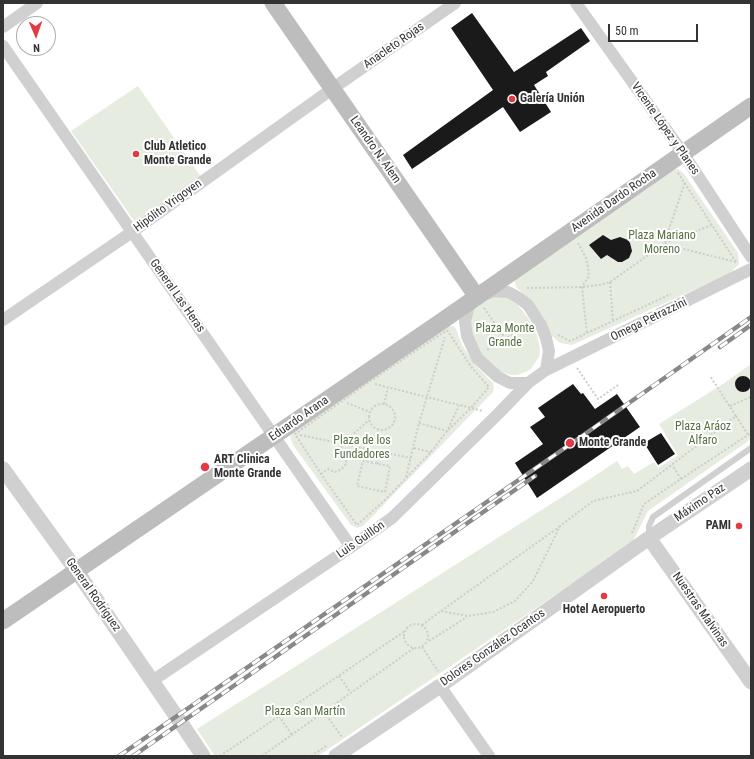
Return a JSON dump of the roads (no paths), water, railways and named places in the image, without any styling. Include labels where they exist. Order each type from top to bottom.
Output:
[{"type":"main road","name":"Leandro N. Alem","points":[[273,3],[479,300]]},
{"type":"main road","name":"Avenida Dardo Rocha","points":[[479,300],[683,153],[751,106]]},
{"type":"main road","name":"Eduardo Arana","points":[[3,621],[274,436],[445,326],[479,300]]},
{"type":"street","points":[[3,27],[37,3]]},
{"type":"street","name":"Anacleto Rojas","points":[[332,89],[456,3]]},
{"type":"street","name":"Vicente López y Planes","points":[[576,3],[683,153],[751,257]]},
{"type":"street","name":"General Las Heras","points":[[3,46],[351,547]]},
{"type":"street","name":"Hipólito Yrigoyen","points":[[3,320],[132,232],[332,89]]},
{"type":"street","name":"Omega Petrazzini","points":[[546,370],[751,269]]},
{"type":"street","points":[[528,383],[510,382],[498,377],[477,358],[467,336],[465,321],[469,306],[494,291],[508,292],[520,298],[528,305],[542,325],[549,351],[546,370]]},
{"type":"street","name":"Luis Guillón","points":[[152,681],[392,518],[528,383],[546,370]]},
{"type":"street","name":"General Rodríguez","points":[[3,469],[76,570],[181,722],[202,756]]},
{"type":"street","name":"Máximo Paz","points":[[649,538],[751,469]]},
{"type":"street","name":"Nuestras Malvinas","points":[[649,538],[751,682]]},
{"type":"street","name":"Dolores González Ocantos","points":[[336,756],[443,684],[649,538]]},
{"type":"street","points":[[443,684],[489,756]]},
{"type":"lane","points":[[649,538],[649,526],[653,517],[751,448]]},
{"type":"railway","points":[[119,756],[575,441],[751,317]]},
{"type":"railway","points":[[720,347],[751,325]]},
{"type":"railway","points":[[133,756],[535,476]]},
{"type":"place","name":"Galería Unión","points":[[512,99]]},
{"type":"place","name":"Club Atletico Monte Grande","points":[[136,154]]},
{"type":"place","name":"Monte Grande","points":[[570,443]]},
{"type":"place","name":"ART Clinica Monte Grande","points":[[205,467]]},
{"type":"place","name":"PAMI","points":[[739,526]]},
{"type":"place","name":"Hotel Aeropuerto","points":[[604,596]]},
{"type":"park label","name":"Plaza Mariano Moreno","points":[[662,243]]},
{"type":"park label","name":"Plaza Monte Grande","points":[[505,336]]},
{"type":"park label","name":"Plaza Aráoz Alfaro","points":[[703,434]]},
{"type":"park label","name":"Plaza de los Fundadores","points":[[362,448]]},
{"type":"park label","name":"Plaza San Martín","points":[[305,712]]}]
